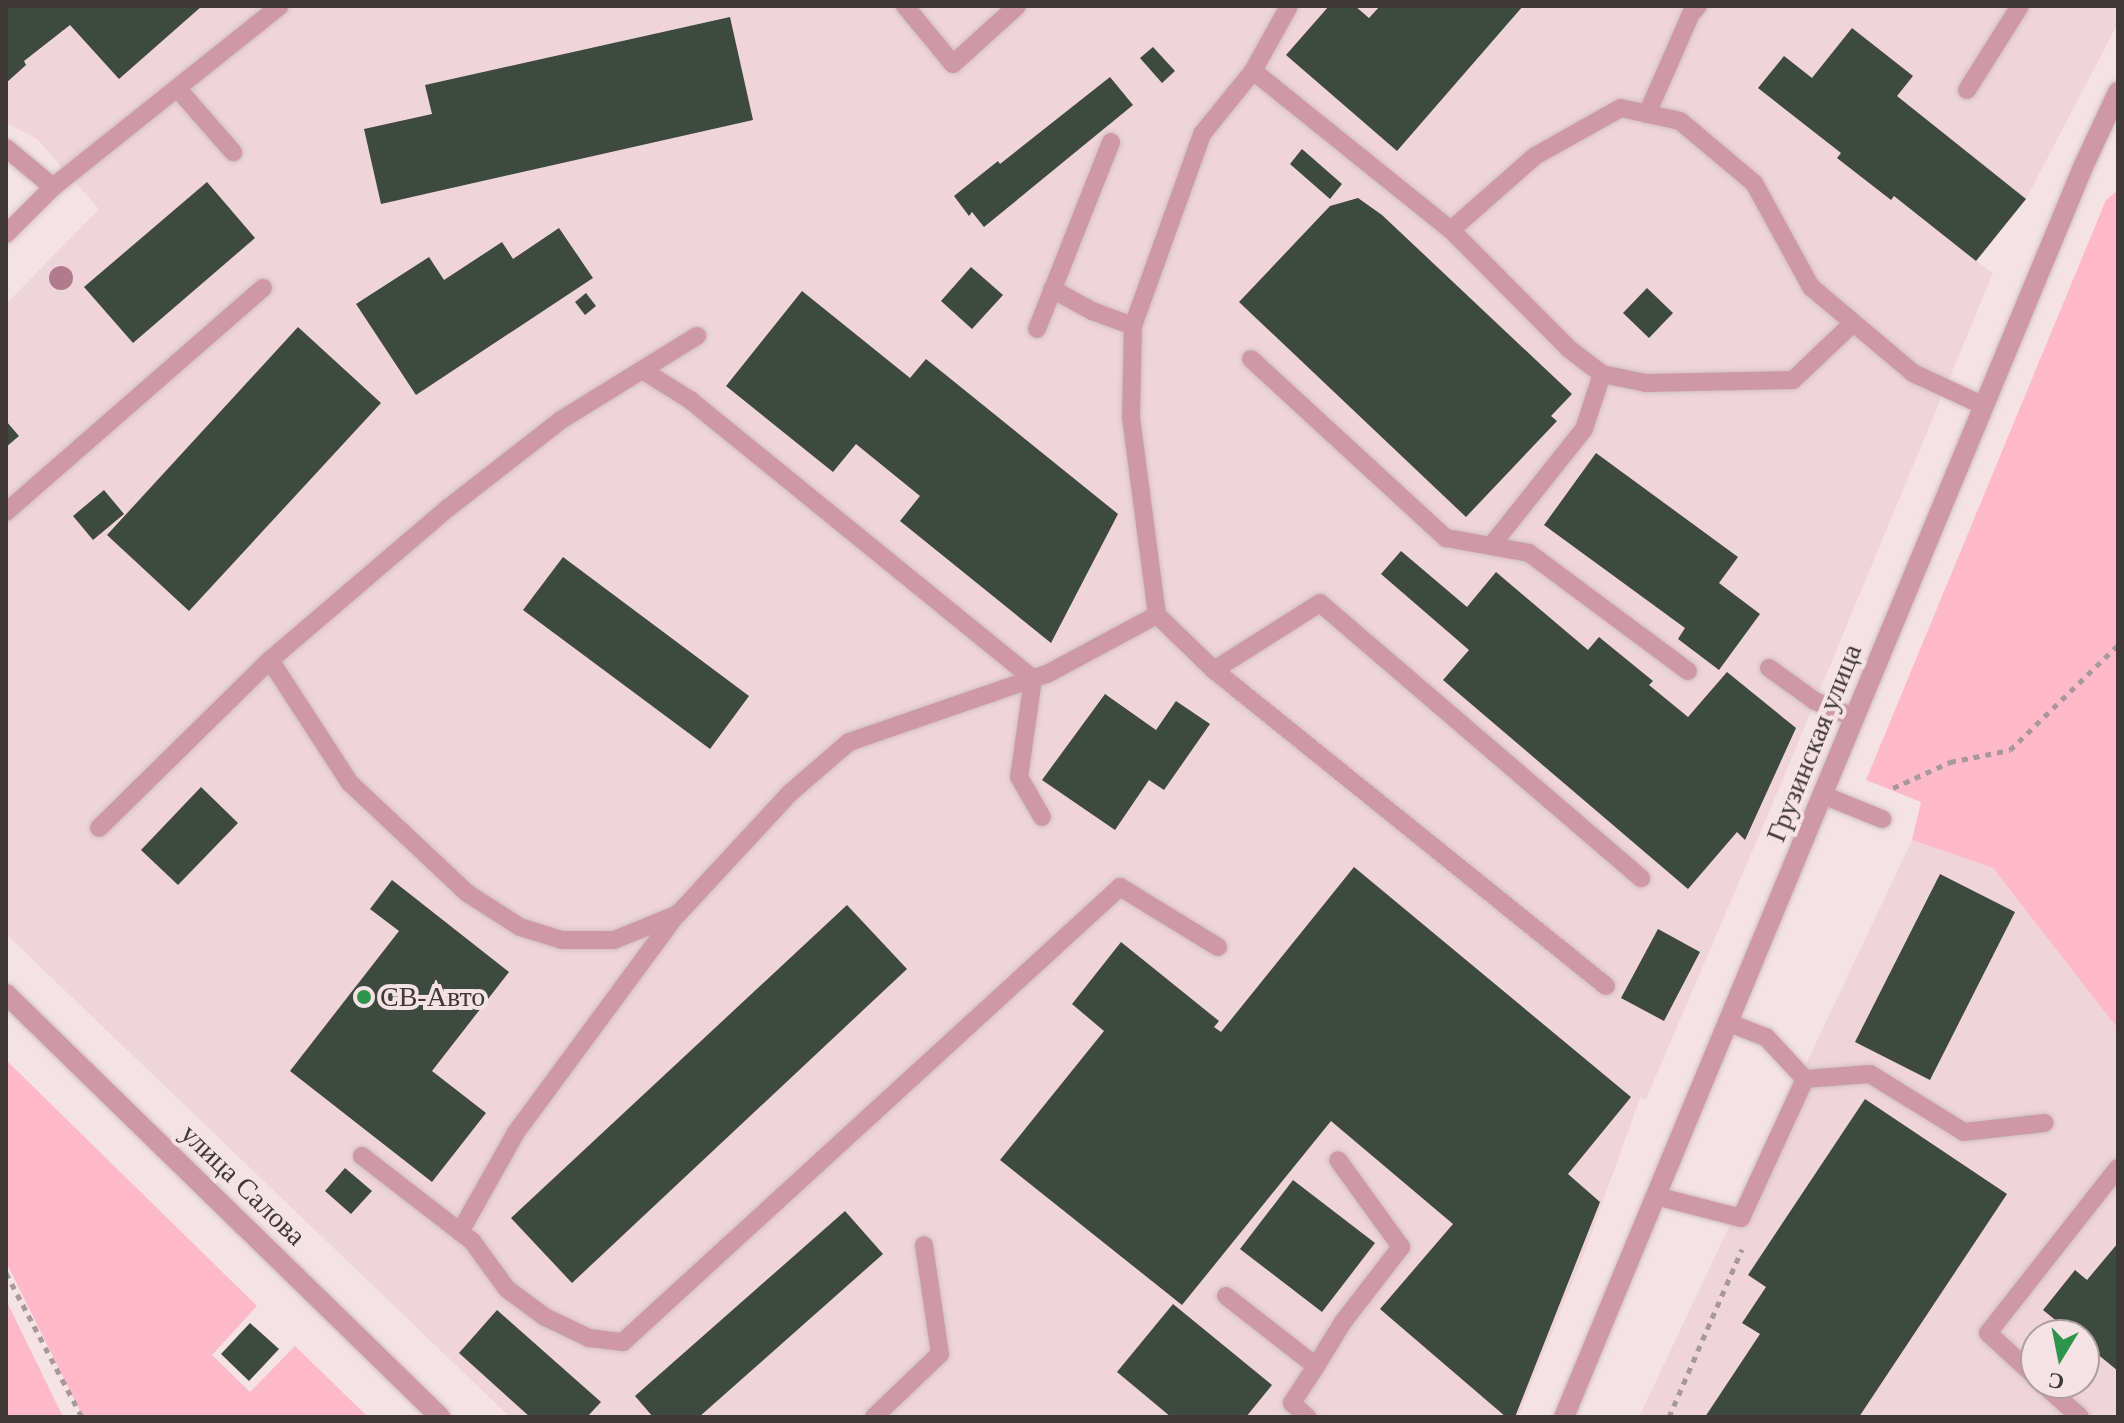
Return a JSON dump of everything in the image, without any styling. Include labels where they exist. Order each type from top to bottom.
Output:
[{"type":"street","name":"Грузинская улица","points":[[1564,1417],[1984,406],[2110,122],[2118,92]]},
{"type":"street","name":"улица Салова","points":[[6,994],[440,1417]]},
{"type":"lane","points":[[6,234],[53,187],[280,6]]},
{"type":"lane","points":[[905,6],[953,64],[1017,6]]},
{"type":"lane","points":[[1289,6],[1253,71],[1202,134],[1133,326],[1131,418],[1157,615],[1214,670],[1606,986]]},
{"type":"lane","points":[[1647,114],[1691,14],[1698,6]]},
{"type":"lane","points":[[1967,90],[2020,6]]},
{"type":"lane","points":[[1253,71],[1451,230],[1569,349],[1602,374],[1646,383],[1793,380],[1853,323]]},
{"type":"lane","points":[[178,89],[233,152]]},
{"type":"lane","points":[[1451,230],[1535,156],[1621,108],[1680,121],[1754,183],[1811,287],[1913,373],[1984,406]]},
{"type":"lane","points":[[1037,329],[1111,142]]},
{"type":"lane","points":[[6,148],[53,187]]},
{"type":"lane","points":[[6,512],[263,288]]},
{"type":"lane","points":[[1052,289],[1092,311],[1133,326]]},
{"type":"lane","points":[[99,828],[270,660],[448,508],[536,439],[697,336]]},
{"type":"lane","points":[[1251,359],[1446,538],[1529,553],[1688,671]]},
{"type":"lane","points":[[642,370],[690,400],[1033,679]]},
{"type":"lane","points":[[1491,546],[1584,429],[1602,374]]},
{"type":"lane","points":[[1214,670],[1320,603],[1641,878]]},
{"type":"lane","points":[[460,1232],[517,1131],[678,914],[790,793],[849,742],[1033,679],[1157,615]]},
{"type":"lane","points":[[270,660],[350,783],[467,893],[520,927],[562,940],[614,940],[678,914]]},
{"type":"lane","points":[[1769,668],[1815,701],[1855,718]]},
{"type":"lane","points":[[1033,679],[1019,777],[1042,817]]},
{"type":"lane","points":[[1823,795],[1882,819]]},
{"type":"lane","points":[[362,1156],[472,1241],[507,1289],[545,1317],[589,1338],[623,1342],[1120,887],[1218,947]]},
{"type":"lane","points":[[1729,1023],[1766,1037],[1805,1079]]},
{"type":"lane","points":[[1805,1079],[1870,1074],[1964,1132],[2044,1123]]},
{"type":"lane","points":[[1656,1196],[1741,1218],[1805,1079]]},
{"type":"lane","points":[[1307,1417],[1292,1403],[1343,1322],[1401,1247],[1338,1160]]},
{"type":"lane","points":[[2020,1362],[1988,1333],[2118,1168]]},
{"type":"lane","points":[[874,1417],[940,1354],[924,1245]]},
{"type":"lane","points":[[1226,1296],[1316,1366]]},
{"type":"lane","points":[[2060,1399],[2080,1417]]},
{"type":"path","points":[[1849,805],[1913,781],[1950,762],[2010,750],[2118,645]]},
{"type":"path","points":[[1669,1417],[1745,1243],[1741,1218]]},
{"type":"path","points":[[6,1273],[82,1417]]},
{"type":"shaded area","points":[[6,6],[2118,6],[2118,23],[2026,199],[1976,261],[1993,273],[1778,791],[1646,1099],[1640,1098],[1588,1243],[1518,1417],[510,1417],[6,934],[6,304],[99,209],[37,139],[6,123]]},
{"type":"shaded area","points":[[2118,190],[2118,1029],[1993,868],[1912,840],[1921,802],[1866,780],[2106,200]]},
{"type":"shaded area","points":[[1912,840],[1993,868],[2118,1029],[2118,1417],[1639,1417]]},
{"type":"shaded area","points":[[6,1060],[257,1306],[212,1355],[250,1392],[295,1346],[368,1417],[83,1417],[6,1262]]},
{"type":"shaded area","points":[[6,1300],[63,1417],[6,1417]]},
{"type":"building","points":[[6,6],[202,6],[119,79],[70,25],[24,61],[26,65],[6,83]]},
{"type":"building","points":[[1329,6],[1355,6],[1369,18],[1380,6],[1523,6],[1397,151],[1286,55]]},
{"type":"building","points":[[730,17],[753,120],[381,204],[364,129],[432,114],[425,85]]},
{"type":"building","points":[[1852,28],[1913,76],[1897,96],[2026,199],[1976,261],[1894,196],[1891,200],[1837,158],[1841,153],[1758,88],[1784,56],[1812,78]]},
{"type":"building","points":[[1153,47],[1175,71],[1162,83],[1140,58]]},
{"type":"building","points":[[1110,77],[1133,105],[984,227],[972,212],[969,216],[954,196],[998,161],[1000,164]]},
{"type":"building","points":[[1302,149],[1342,184],[1330,199],[1290,164]]},
{"type":"building","points":[[207,182],[255,238],[133,343],[84,287]]},
{"type":"building","points":[[1358,198],[1382,215],[1572,394],[1551,416],[1557,421],[1466,517],[1239,302],[1330,206]]},
{"type":"building","points":[[559,228],[593,278],[416,395],[356,304],[429,257],[444,280],[502,242],[513,259]]},
{"type":"building","points":[[971,267],[1003,295],[972,329],[941,301]]},
{"type":"building","points":[[1647,288],[1673,313],[1649,338],[1623,313]]},
{"type":"building","points":[[802,291],[910,378],[926,359],[1118,514],[1051,643],[900,521],[920,496],[856,444],[833,472],[726,386]]},
{"type":"building","points":[[586,293],[596,306],[585,315],[575,302]]},
{"type":"building","points":[[298,327],[381,403],[189,611],[107,535]]},
{"type":"building","points":[[6,421],[19,436],[6,447]]},
{"type":"building","points":[[1596,453],[1738,557],[1719,583],[1760,614],[1719,670],[1678,639],[1685,628],[1544,525]]},
{"type":"building","points":[[104,490],[124,514],[93,540],[73,516]]},
{"type":"building","points":[[1401,551],[1467,607],[1496,572],[1588,650],[1599,637],[1653,681],[1649,685],[1688,717],[1727,672],[1796,728],[1745,840],[1737,832],[1688,889],[1443,680],[1469,650],[1381,574]]},
{"type":"building","points":[[563,557],[749,696],[710,749],[523,610]]},
{"type":"building","points":[[1105,694],[1156,730],[1176,701],[1210,724],[1164,790],[1149,780],[1115,830],[1042,780]]},
{"type":"building","points":[[201,787],[238,823],[178,885],[141,850]]},
{"type":"building","points":[[1354,867],[1631,1097],[1568,1174],[1600,1202],[1515,1417],[1506,1417],[1380,1309],[1453,1224],[1331,1121],[1182,1305],[1000,1160],[1104,1031],[1072,1004],[1121,942],[1219,1021],[1214,1027],[1221,1032]]},
{"type":"building","points":[[1940,874],[2015,912],[1930,1080],[1855,1042]]},
{"type":"building","points":[[392,880],[509,972],[432,1071],[486,1113],[432,1182],[290,1071],[399,931],[370,909]]},
{"type":"building","points":[[847,905],[907,969],[572,1283],[511,1218]]},
{"type":"building","points":[[1658,929],[1700,952],[1664,1021],[1621,998]]},
{"type":"building","points":[[1865,1099],[2007,1194],[1859,1417],[1705,1417],[1760,1334],[1742,1323],[1766,1287],[1748,1275]]},
{"type":"building","points":[[345,1168],[372,1191],[351,1214],[325,1191]]},
{"type":"building","points":[[1293,1180],[1375,1243],[1322,1312],[1240,1249]]},
{"type":"building","points":[[845,1211],[883,1254],[699,1417],[653,1417],[635,1396]]},
{"type":"building","points":[[2118,1243],[2118,1371],[2100,1356],[2100,1319],[2054,1319],[2043,1310],[2075,1270],[2087,1280]]},
{"type":"building","points":[[1173,1304],[1272,1385],[1246,1417],[1171,1417],[1117,1372]]},
{"type":"building","points":[[497,1310],[601,1402],[587,1417],[530,1417],[459,1353]]},
{"type":"building","points":[[250,1323],[279,1349],[249,1381],[221,1354]]},
{"type":"place","name":"СВ-Авто","points":[[364,997]]}]
